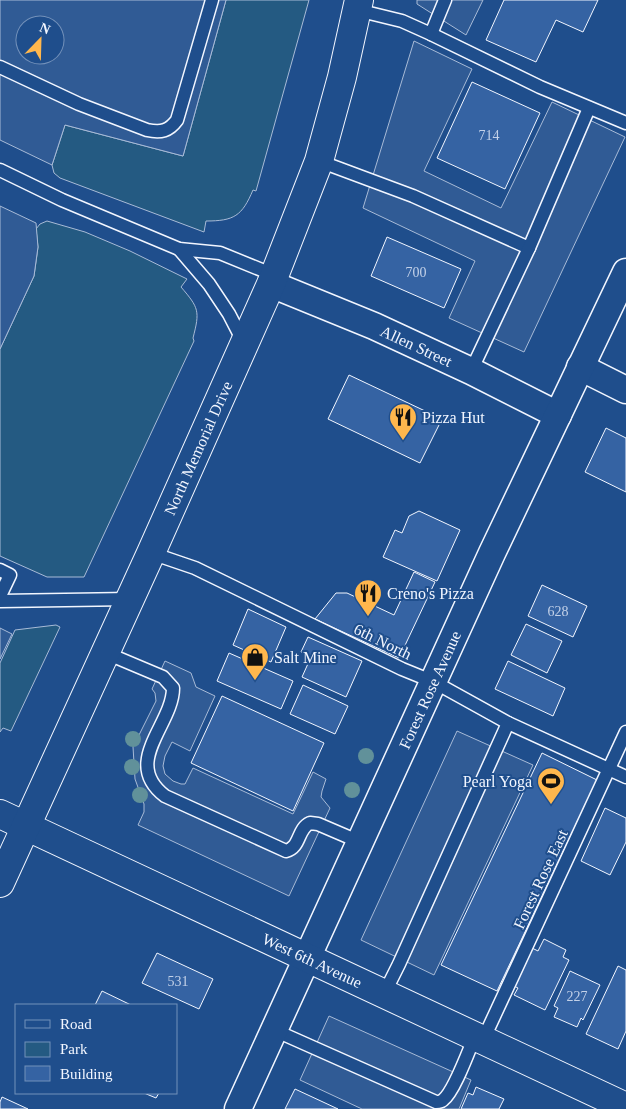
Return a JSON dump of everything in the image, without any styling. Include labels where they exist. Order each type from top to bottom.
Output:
[{"type":"main road","name":"North Memorial Drive","points":[[0,883],[106,653],[272,280],[318,161],[342,77],[358,5]]},
{"type":"main road","name":"West 6th Avenue","points":[[0,814],[626,1107]]},
{"type":"street","name":"Forest Rose Avenue","points":[[238,1109],[580,367],[626,272]]},
{"type":"street","name":"Allen Street","points":[[272,280],[471,371],[558,415]]},
{"type":"street","points":[[580,367],[626,390]]},
{"type":"lane","points":[[0,67],[79,104],[147,130],[157,132],[170,129],[177,120],[212,0]]},
{"type":"lane","points":[[431,34],[445,0]]},
{"type":"lane","points":[[358,5],[402,21],[540,87],[626,123]]},
{"type":"lane","points":[[471,371],[529,248],[589,108]]},
{"type":"lane","points":[[318,161],[413,196],[529,248]]},
{"type":"lane","name":"Allen Street","points":[[0,170],[62,200],[179,249],[220,253],[272,280]]},
{"type":"lane","name":"Allen Street","points":[[179,249],[209,284],[229,314],[244,344]]},
{"type":"lane","name":"6th North","points":[[151,553],[195,568],[402,669],[434,682],[508,723],[626,777]]},
{"type":"lane","points":[[0,570],[10,575],[0,596]]},
{"type":"lane","points":[[0,601],[130,598]]},
{"type":"lane","points":[[106,653],[163,677],[174,688],[172,701],[148,753],[147,764],[153,783],[165,796],[286,851],[294,848],[304,828],[310,823],[318,824],[360,842]]},
{"type":"lane","points":[[384,994],[508,723]]},
{"type":"lane","name":"Forest Rose East","points":[[274,1030],[436,1102],[445,1099],[479,1038],[626,732]]},
{"type":"green space","points":[[226,0],[309,0],[256,191],[253,190],[241,211],[224,220],[206,221],[204,232],[60,178],[54,173],[52,165],[65,125],[183,156]]},
{"type":"green space","points":[[47,221],[85,232],[130,251],[187,279],[181,287],[195,305],[197,316],[194,341],[84,577],[47,577],[0,556],[0,349],[34,276],[38,247],[36,229],[40,224]]},
{"type":"green space","points":[[56,625],[60,627],[11,731],[3,728],[0,732],[0,663],[15,630]]},
{"type":"shaded area","points":[[0,0],[226,0],[183,156],[65,125],[52,165],[0,140]]},
{"type":"shaded area","points":[[417,0],[483,0],[466,35],[417,4]]},
{"type":"shaded area","points":[[414,41],[472,69],[424,171],[501,208],[552,102],[625,137],[524,352],[449,318],[475,261],[363,208]]},
{"type":"shaded area","points":[[0,206],[36,223],[38,247],[34,276],[0,349]]},
{"type":"shaded area","points":[[0,628],[12,634],[0,659]]},
{"type":"shaded area","points":[[165,661],[191,673],[196,687],[215,696],[190,751],[172,742],[165,756],[163,766],[165,774],[173,781],[185,784],[193,768],[293,814],[313,772],[326,779],[321,797],[330,808],[289,896],[138,825],[144,812],[144,804],[135,779],[133,747],[156,701],[155,693],[152,689]]},
{"type":"shaded area","points":[[457,731],[533,765],[434,975],[361,940]]},
{"type":"shaded area","points":[[329,1016],[471,1080],[459,1109],[362,1109],[300,1080]]},
{"type":"building","points":[[504,0],[598,0],[583,32],[556,20],[536,62],[486,40]]},
{"type":"building","points":[[472,82],[540,113],[505,189],[437,158]]},
{"type":"building","points":[[387,237],[461,269],[444,308],[371,276]]},
{"type":"building","name":"Pizza Hut","points":[[349,375],[442,419],[420,463],[328,419]]},
{"type":"building","points":[[606,428],[626,438],[626,492],[585,472]]},
{"type":"building","points":[[419,511],[460,530],[437,581],[383,557],[395,530],[402,533],[409,516]]},
{"type":"building","name":"Creno's Pizza","points":[[414,572],[435,582],[399,658],[315,619],[336,593],[347,593],[394,615]]},
{"type":"building","points":[[542,585],[587,606],[573,637],[528,616]]},
{"type":"building","points":[[248,609],[286,627],[271,662],[233,645]]},
{"type":"building","points":[[526,624],[562,641],[547,673],[511,655]]},
{"type":"building","points":[[308,637],[362,661],[346,697],[302,677],[311,657],[301,652]]},
{"type":"building","name":"Salt Mine","points":[[229,653],[293,681],[281,709],[217,681]]},
{"type":"building","points":[[508,661],[565,688],[553,716],[495,689]]},
{"type":"building","points":[[303,685],[348,706],[335,734],[290,714]]},
{"type":"building","points":[[222,696],[324,743],[293,811],[191,763]]},
{"type":"building","points":[[542,753],[597,780],[497,991],[441,965]]},
{"type":"building","points":[[605,808],[626,818],[626,842],[610,875],[581,861]]},
{"type":"building","points":[[544,939],[566,950],[563,957],[569,960],[545,1010],[514,995],[518,988],[514,986],[532,948],[538,951]]},
{"type":"building","points":[[157,953],[213,979],[199,1009],[142,983]]},
{"type":"building","points":[[618,966],[626,970],[626,1031],[618,1049],[586,1034]]},
{"type":"building","points":[[570,971],[600,985],[583,1020],[581,1018],[577,1027],[554,1017],[558,1008],[554,1006]]},
{"type":"building","points":[[102,991],[129,1004],[96,1004]]},
{"type":"building","points":[[476,1087],[504,1099],[499,1109],[461,1109],[468,1093],[473,1095]]},
{"type":"building","points":[[295,1089],[323,1102],[338,1109],[285,1109]]},
{"type":"building","points":[[146,1094],[158,1094],[156,1098]]},
{"type":"building","points":[[2,1097],[28,1109],[0,1109]]},
{"type":"place","name":"Pizza Hut","points":[[403,441]]},
{"type":"place","name":"Creno's Pizza","points":[[368,617]]},
{"type":"place","name":"Salt Mine","points":[[255,681]]},
{"type":"place","name":"Pearl Yoga","points":[[551,805]]}]
